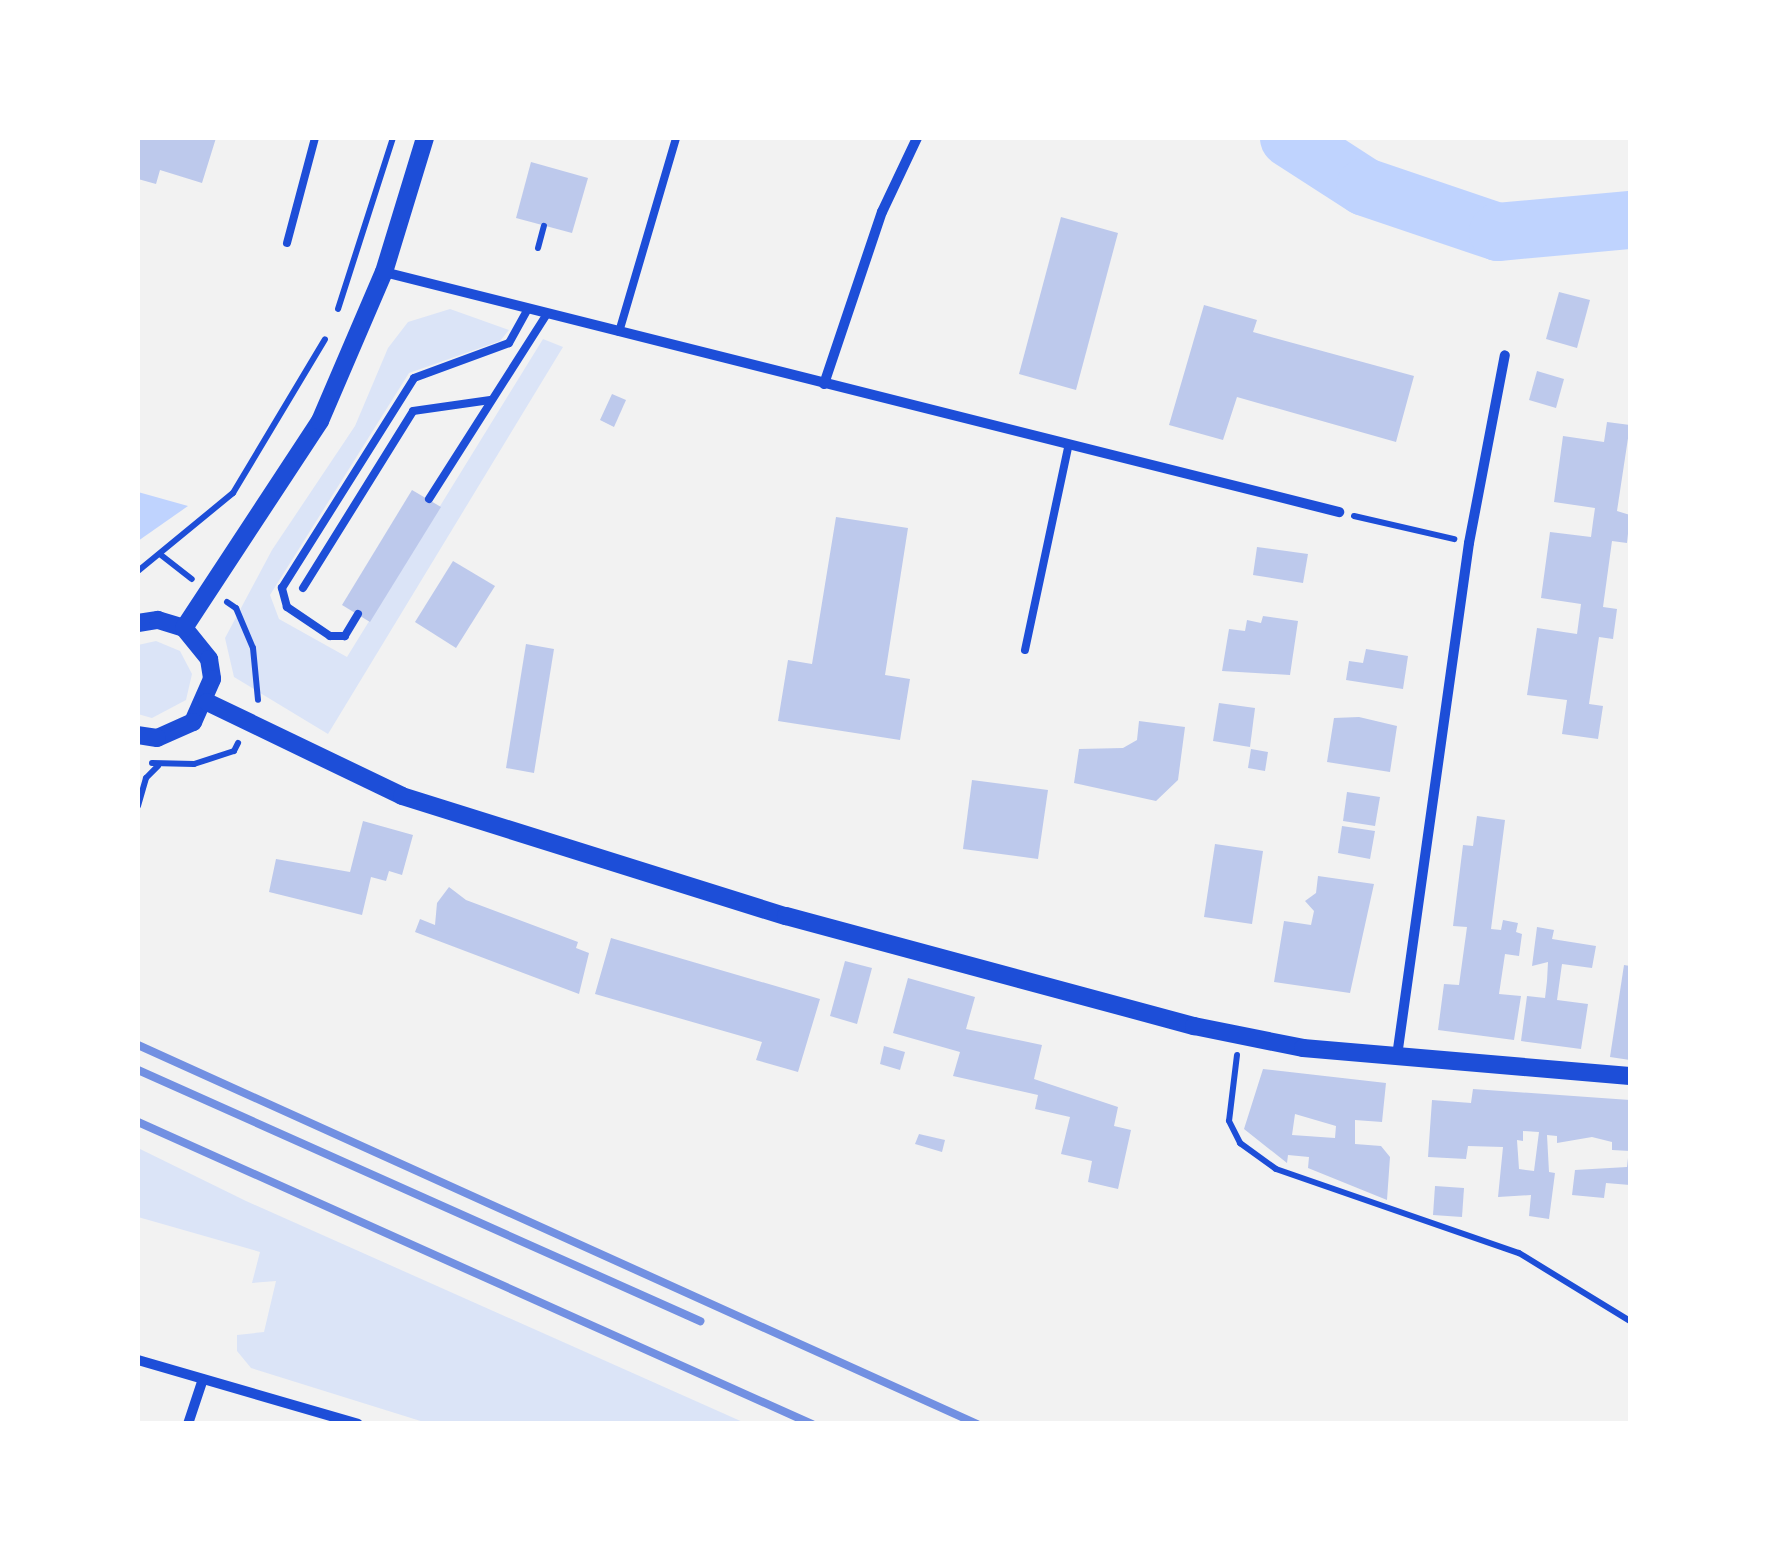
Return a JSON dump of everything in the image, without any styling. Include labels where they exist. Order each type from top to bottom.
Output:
[{"type":"street","points":[[184,628],[320,421],[384,272],[425,138]]},
{"type":"street","points":[[824,384],[882,212],[917,138]]},
{"type":"street","points":[[384,272],[1338,512]]},
{"type":"street","points":[[1397,1056],[1470,542],[1505,355]]},
{"type":"street","points":[[138,623],[158,620],[184,628],[209,658],[207,702],[178,732],[138,735]]},
{"type":"street","points":[[207,702],[402,796],[786,916],[1194,1026],[1240,1037],[1397,1056],[1630,1076]]},
{"type":"street","points":[[138,1360],[358,1424]]},
{"type":"street","points":[[188,1424],[203,1378]]},
{"type":"lane","points":[[286,244],[315,138]]},
{"type":"lane","points":[[619,332],[676,138]]},
{"type":"lane","points":[[358,614],[345,636],[330,636],[287,607],[282,588],[414,378],[509,343],[528,309]]},
{"type":"lane","points":[[428,499],[548,314]]},
{"type":"lane","points":[[303,588],[414,411],[490,400]]},
{"type":"lane","points":[[1025,650],[1068,447]]},
{"type":"path","points":[[138,571],[233,493],[294,399],[333,323],[392,138]]},
{"type":"path","points":[[538,248],[544,226]]},
{"type":"path","points":[[1338,512],[1470,542]]},
{"type":"path","points":[[138,806],[146,778],[159,766]]},
{"type":"path","points":[[1240,1037],[1229,1121],[1240,1143],[1276,1169],[1520,1253],[1630,1321]]},
{"type":"shaded area","points":[[450,309],[509,330],[500,341],[409,373],[270,595],[279,619],[347,657],[543,339],[563,347],[328,734],[234,677],[225,638],[272,550],[355,426],[388,348],[408,322]]},
{"type":"shaded area","points":[[156,641],[180,651],[192,674],[186,700],[152,718],[138,714],[138,645]]},
{"type":"shaded area","points":[[138,1148],[246,1201],[745,1423],[427,1423],[251,1368],[237,1351],[237,1335],[264,1332],[276,1281],[252,1283],[260,1252],[138,1217]]},
{"type":"water","points":[[138,492],[188,506],[138,541]]},
{"type":"building","points":[[138,138],[216,138],[202,183],[160,170],[156,184],[138,179]]},
{"type":"building","points":[[531,162],[588,178],[572,233],[516,218]]},
{"type":"building","points":[[1061,217],[1118,233],[1076,390],[1019,374]]},
{"type":"building","points":[[1559,292],[1590,300],[1577,348],[1546,339]]},
{"type":"building","points":[[1204,305],[1257,320],[1253,332],[1414,376],[1396,442],[1237,397],[1223,440],[1169,425]]},
{"type":"building","points":[[1537,371],[1564,379],[1556,408],[1529,400]]},
{"type":"building","points":[[612,394],[626,400],[614,427],[600,420]]},
{"type":"building","points":[[1607,422],[1630,425],[1617,511],[1630,515],[1627,543],[1612,541],[1603,607],[1617,609],[1613,639],[1599,637],[1589,704],[1603,706],[1598,739],[1562,734],[1567,700],[1527,695],[1537,628],[1577,634],[1581,604],[1541,598],[1550,532],[1591,537],[1595,508],[1554,502],[1563,436],[1604,442]]},
{"type":"building","points":[[412,490],[441,507],[370,622],[342,605]]},
{"type":"building","points":[[836,517],[908,528],[885,675],[910,679],[900,740],[778,721],[788,660],[812,664]]},
{"type":"building","points":[[1257,547],[1308,554],[1303,583],[1253,575]]},
{"type":"building","points":[[453,561],[495,586],[456,648],[415,622]]},
{"type":"building","points":[[1263,616],[1298,621],[1290,675],[1222,671],[1229,629],[1245,631],[1247,620],[1261,623]]},
{"type":"building","points":[[526,644],[554,649],[534,773],[506,768]]},
{"type":"building","points":[[1366,649],[1408,656],[1403,689],[1346,680],[1349,661],[1363,663]]},
{"type":"building","points":[[1219,703],[1255,708],[1250,747],[1213,741]]},
{"type":"building","points":[[1359,717],[1397,726],[1390,772],[1327,762],[1334,718]]},
{"type":"building","points":[[1139,721],[1185,727],[1178,780],[1156,801],[1074,783],[1079,749],[1123,748],[1137,740]]},
{"type":"building","points":[[1251,749],[1268,752],[1265,771],[1248,768]]},
{"type":"building","points":[[972,780],[1048,790],[1038,859],[963,849]]},
{"type":"building","points":[[1347,792],[1380,797],[1375,826],[1343,821]]},
{"type":"building","points":[[1477,816],[1505,820],[1491,929],[1501,930],[1503,920],[1518,923],[1516,932],[1522,934],[1519,956],[1505,954],[1499,994],[1521,996],[1514,1040],[1438,1030],[1444,984],[1459,985],[1467,927],[1453,926],[1463,845],[1473,846]]},
{"type":"building","points":[[363,821],[413,835],[402,875],[389,871],[386,881],[371,877],[362,915],[269,892],[276,859],[350,872]]},
{"type":"building","points":[[1342,826],[1375,831],[1370,859],[1338,853]]},
{"type":"building","points":[[1215,844],[1263,851],[1252,924],[1204,917]]},
{"type":"building","points":[[1318,876],[1374,884],[1350,993],[1274,982],[1284,921],[1311,925],[1314,911],[1305,901],[1316,893]]},
{"type":"building","points":[[449,887],[466,900],[578,942],[576,948],[589,953],[579,994],[415,932],[420,919],[435,925],[437,903]]},
{"type":"building","points":[[1537,927],[1554,930],[1552,939],[1596,946],[1592,968],[1562,964],[1557,1000],[1588,1004],[1581,1049],[1521,1041],[1527,996],[1545,998],[1548,962],[1532,966]]},
{"type":"building","points":[[611,938],[820,999],[798,1072],[756,1060],[762,1042],[595,994]]},
{"type":"building","points":[[845,961],[872,968],[857,1024],[830,1016]]},
{"type":"building","points":[[1624,965],[1630,966],[1630,1060],[1610,1057]]},
{"type":"building","points":[[908,978],[975,997],[966,1029],[1042,1045],[1034,1079],[1118,1107],[1114,1126],[1131,1130],[1118,1189],[1088,1182],[1092,1161],[1061,1154],[1070,1117],[1035,1109],[1038,1095],[953,1076],[960,1052],[893,1033]]},
{"type":"building","points":[[884,1046],[905,1052],[900,1070],[880,1064]]},
{"type":"building","points":[[1263,1069],[1386,1083],[1382,1122],[1355,1120],[1355,1144],[1381,1146],[1390,1157],[1387,1200],[1308,1168],[1309,1157],[1288,1155],[1287,1163],[1244,1129]],"holes":[[[1295,1114],[1336,1126],[1335,1138],[1292,1135]]]},
{"type":"building","points":[[1473,1089],[1630,1100],[1630,1151],[1612,1150],[1612,1142],[1592,1137],[1557,1143],[1557,1136],[1547,1135],[1549,1172],[1555,1173],[1549,1219],[1529,1216],[1531,1195],[1498,1197],[1503,1147],[1468,1146],[1466,1159],[1428,1157],[1432,1100],[1471,1103]],"holes":[[[1523,1131],[1539,1132],[1534,1171],[1519,1169],[1517,1140],[1523,1141]]]},
{"type":"building","points":[[919,1134],[945,1140],[942,1152],[915,1144]]},
{"type":"building","points":[[1628,1158],[1630,1185],[1606,1183],[1604,1198],[1572,1195],[1575,1170],[1627,1167]]},
{"type":"building","points":[[1435,1186],[1464,1188],[1462,1217],[1433,1215]]},
{"type":"waterway","points":[[1289,138],[1365,187],[1498,232],[1630,220]]},
{"type":"railway","points":[[138,1045],[977,1424]]},
{"type":"railway","points":[[138,1070],[700,1321]]},
{"type":"railway","points":[[138,1122],[812,1424]]}]
